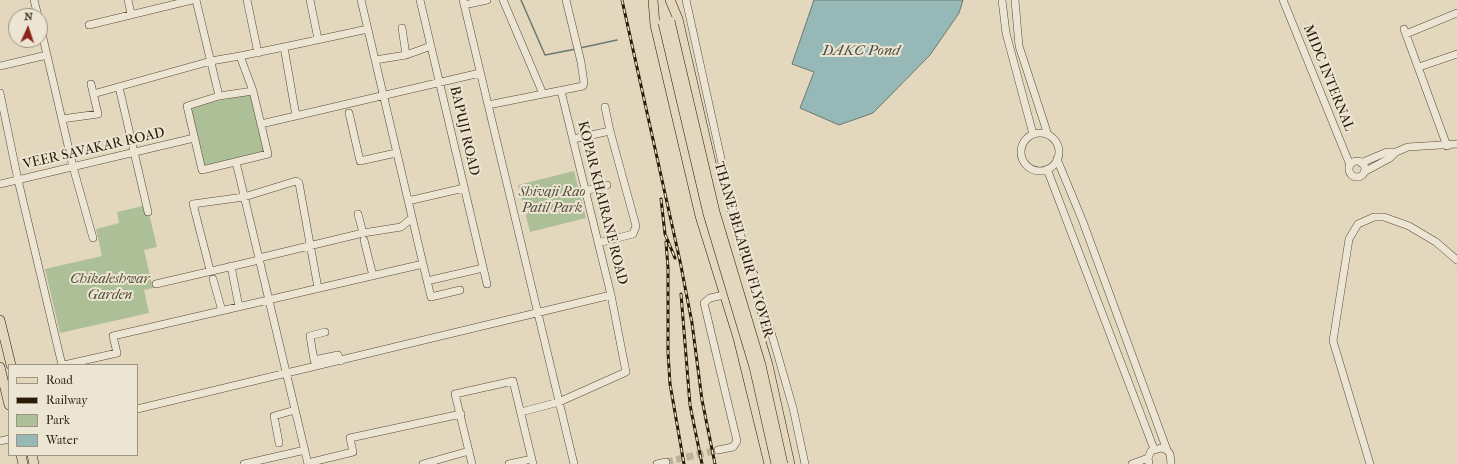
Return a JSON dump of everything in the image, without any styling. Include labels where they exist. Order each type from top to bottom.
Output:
[{"type":"main road","points":[[653,0],[656,25],[700,216],[745,364],[768,464]]},
{"type":"main road","points":[[657,0],[667,22]]},
{"type":"main road","points":[[666,0],[667,22]]},
{"type":"main road","points":[[670,0],[678,19],[722,210],[768,366],[790,464]]},
{"type":"main road","name":"THANE BELAPUR FLYOVER","points":[[667,22],[708,214],[752,361],[776,464]]},
{"type":"main road","name":"THANE BELAPUR FLYOVER","points":[[667,22],[715,212],[755,346],[783,464]]},
{"type":"main road","points":[[721,285],[753,274]]},
{"type":"main road","points":[[0,320],[11,364]]},
{"type":"main road","points":[[0,367],[8,401]]},
{"type":"street","points":[[128,0],[131,14]]},
{"type":"street","points":[[90,25],[192,0]]},
{"type":"street","points":[[196,0],[219,96]]},
{"type":"street","points":[[247,0],[258,53]]},
{"type":"street","points":[[310,0],[318,39]]},
{"type":"street","points":[[361,0],[431,297],[460,290]]},
{"type":"street","name":"BAPUJI ROAD","points":[[420,0],[487,284]]},
{"type":"street","points":[[487,0],[464,3],[574,464]]},
{"type":"street","points":[[503,0],[543,94]]},
{"type":"street","points":[[488,105],[583,86],[584,83],[581,62],[566,0]]},
{"type":"street","points":[[686,0],[731,204],[791,401],[805,464]]},
{"type":"street","points":[[1002,0],[1006,33],[1034,134]]},
{"type":"street","points":[[1015,0],[1019,46],[1048,135]]},
{"type":"street","name":"MIDC INTERNAL","points":[[1283,0],[1350,165]]},
{"type":"street","points":[[1447,146],[1405,32],[1457,13]]},
{"type":"street","points":[[402,28],[406,55]]},
{"type":"street","points":[[94,94],[211,61],[258,53],[368,29]]},
{"type":"street","points":[[375,60],[406,55],[431,46]]},
{"type":"street","points":[[284,47],[296,116]]},
{"type":"street","points":[[45,48],[73,167],[93,238]]},
{"type":"street","points":[[1419,67],[1457,54]]},
{"type":"street","points":[[0,66],[47,55]]},
{"type":"street","points":[[240,56],[252,90],[268,154],[202,170],[187,106],[219,96],[252,90]]},
{"type":"street","points":[[261,124],[480,73]]},
{"type":"street","points":[[62,119],[98,114],[91,84]]},
{"type":"street","points":[[119,87],[148,212]]},
{"type":"street","name":"KOPAR KHAIRANE ROAD","points":[[138,409],[611,295],[561,91]]},
{"type":"street","points":[[0,92],[18,180],[63,364]]},
{"type":"street","points":[[598,243],[633,234],[636,229],[610,131],[605,106]]},
{"type":"street","points":[[348,113],[360,162],[396,153]]},
{"type":"street","points":[[573,139],[610,131]]},
{"type":"street","points":[[1038,133],[1048,135],[1057,142],[1059,154],[1051,167],[1046,169],[1032,168],[1024,162],[1022,157],[1022,146],[1024,141],[1034,134],[1038,133]]},
{"type":"street","name":"VEER SAVAKAR ROAD","points":[[0,184],[194,138]]},
{"type":"street","points":[[1396,152],[1390,158],[1361,175],[1354,176],[1350,172],[1350,165],[1354,162],[1361,163],[1387,152],[1396,152],[1408,148],[1457,144]]},
{"type":"street","points":[[1057,159],[1083,222],[1166,450],[1172,458],[1171,464]]},
{"type":"street","points":[[236,162],[308,464],[353,452],[350,438],[461,414]]},
{"type":"street","points":[[1361,163],[1364,167],[1364,172]]},
{"type":"street","points":[[1046,169],[1154,449],[1148,461],[1132,464]]},
{"type":"street","points":[[210,270],[193,204],[244,197],[294,181],[298,182],[318,288]]},
{"type":"street","points":[[585,191],[607,185]]},
{"type":"street","points":[[408,200],[464,188]]},
{"type":"street","points":[[358,214],[373,276]]},
{"type":"street","points":[[1370,464],[1333,341],[1349,238],[1358,224],[1374,217],[1384,217],[1408,226],[1429,238],[1457,260]]},
{"type":"street","points":[[156,284],[311,245],[364,237],[402,227],[412,218]]},
{"type":"street","points":[[68,364],[117,353],[113,336],[423,264]]},
{"type":"street","points":[[231,266],[239,307]]},
{"type":"street","points":[[427,281],[483,268]]},
{"type":"street","points":[[213,279],[222,311]]},
{"type":"street","points":[[718,450],[733,447],[737,441],[704,303],[710,298],[724,295],[756,284]]},
{"type":"street","points":[[520,412],[559,402],[626,372],[611,295]]},
{"type":"street","points":[[315,365],[310,336],[325,332]]},
{"type":"street","points":[[472,464],[455,394],[513,381],[532,461],[509,464]]},
{"type":"street","points":[[279,443],[274,416],[295,410]]},
{"type":"street","points":[[1154,449],[1161,448],[1166,450]]},
{"type":"street","points":[[244,464],[305,450]]},
{"type":"street","points":[[423,464],[469,451]]},
{"type":"street","points":[[657,464],[666,462]]},
{"type":"green space","points":[[251,93],[264,152],[204,166],[190,107]]},
{"type":"green space","name":"Shivaji Rao Patil Park","points":[[574,171],[586,218],[530,232],[518,185]]},
{"type":"green space","name":"Chikaleshwar Garden","points":[[147,205],[157,247],[144,250],[153,288],[144,290],[149,313],[60,333],[45,269],[102,256],[96,229],[119,223],[117,212]]},
{"type":"water","name":"DAKC Pond","points":[[814,0],[963,0],[959,13],[930,55],[873,113],[839,125],[800,108],[814,72],[792,64]]},
{"type":"waterway","points":[[521,0],[545,55],[576,49]]},
{"type":"waterway","points":[[580,48],[617,40]]},
{"type":"tunnel","points":[[666,462],[718,450]]},
{"type":"railway","points":[[622,0],[680,261],[692,323],[702,400],[715,464]]},
{"type":"railway","points":[[661,199],[665,234],[675,258]]},
{"type":"railway","points":[[666,242],[668,268],[668,352],[670,384],[684,464]]},
{"type":"railway","points":[[681,294],[690,405],[702,464]]}]
